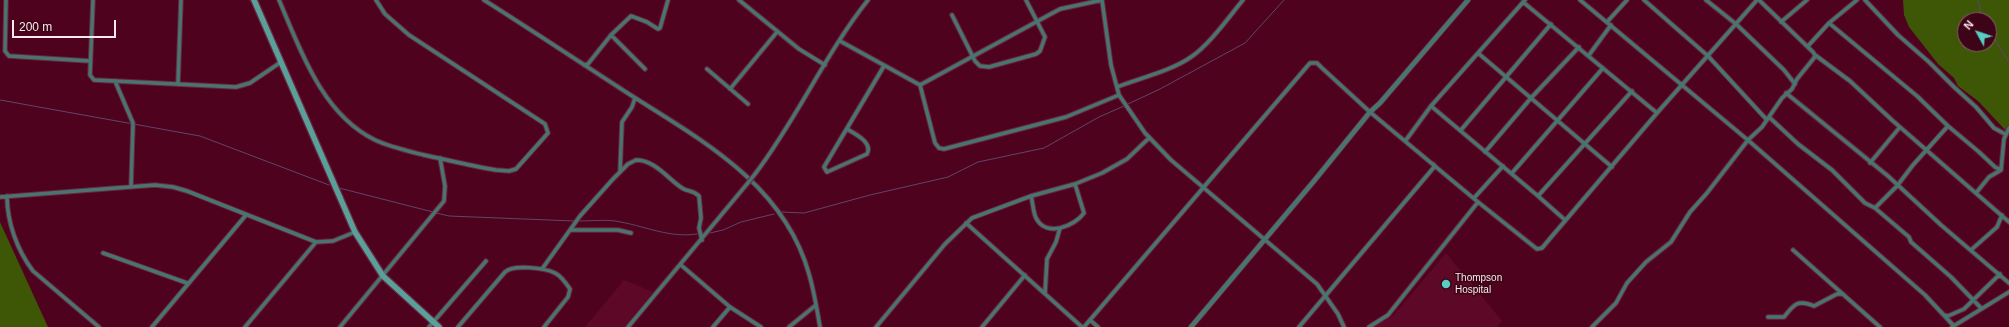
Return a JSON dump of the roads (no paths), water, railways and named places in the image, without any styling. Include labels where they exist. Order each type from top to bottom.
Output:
[{"type":"main road","points":[[254,0],[355,232],[383,276],[439,327]]},
{"type":"street","points":[[6,0],[5,51],[9,56],[90,61]]},
{"type":"street","points":[[93,0],[90,75],[92,79],[98,81],[178,83],[226,87],[242,86],[281,62]]},
{"type":"street","points":[[178,83],[181,0]]},
{"type":"street","points":[[279,0],[303,55],[326,96],[336,110],[354,127],[375,140],[387,145],[496,170],[513,171],[524,162],[548,133],[548,128],[545,124],[409,35],[388,17],[376,0]]},
{"type":"street","points":[[484,0],[718,151],[744,172],[763,193],[787,226],[800,251],[809,273],[820,327]]},
{"type":"street","points":[[584,65],[588,64],[611,35],[631,16],[647,22],[658,30],[660,28],[668,0]]},
{"type":"street","points":[[739,0],[799,49],[825,65]]},
{"type":"street","points":[[628,327],[702,240],[755,174],[774,148],[867,0]]},
{"type":"street","points":[[952,15],[973,56],[980,66],[989,67],[1039,53],[1045,37],[1026,0]]},
{"type":"street","points":[[920,84],[1038,21],[1070,6],[1102,0],[1112,65],[1119,95],[1149,138],[1203,188],[1317,284],[1338,314],[1344,327]]},
{"type":"street","points":[[1117,87],[1192,57],[1202,48],[1243,0]]},
{"type":"street","points":[[1191,327],[1370,112],[1380,103],[1468,0]]},
{"type":"street","points":[[1580,0],[1748,140],[1925,295],[1953,326],[2009,292]]},
{"type":"street","points":[[1607,22],[1627,0]]},
{"type":"street","points":[[1644,0],[1708,56],[1768,118],[1798,144],[1828,166],[1865,203],[1874,208],[1909,237],[1911,242],[1951,277],[1981,308]]},
{"type":"street","points":[[1706,0],[1736,24],[1784,70],[1795,84]]},
{"type":"street","points":[[966,223],[1083,327],[1310,63],[1317,63],[1370,112],[1406,140],[1478,202],[1537,249],[1542,248],[1564,220],[1612,167],[1657,113],[1758,0],[1808,46],[1815,55],[1850,81],[1900,127],[2009,222]]},
{"type":"street","points":[[1781,22],[1807,0]]},
{"type":"street","points":[[1808,46],[1829,23],[1856,0]]},
{"type":"street","points":[[1865,0],[1898,35],[1930,62],[1976,107],[1994,128],[2005,134]]},
{"type":"street","points":[[1406,140],[1431,106],[1524,1],[1657,113]]},
{"type":"street","points":[[1829,23],[1917,96],[1948,126],[1995,167],[2001,170]]},
{"type":"street","points":[[1461,130],[1551,24]]},
{"type":"street","points":[[1589,55],[1610,25]]},
{"type":"street","points":[[730,89],[777,32]]},
{"type":"street","points":[[611,35],[645,69]]},
{"type":"street","points":[[840,41],[920,84],[935,143],[939,148],[944,149],[1066,117],[1119,95]]},
{"type":"street","points":[[1485,152],[1531,98],[1579,47]]},
{"type":"street","points":[[1478,54],[1507,76],[1531,98],[1585,142],[1612,167]]},
{"type":"street","points":[[1592,327],[1616,303],[1628,283],[1646,262],[1671,242],[1690,212],[1707,193],[1748,140],[1762,127],[1815,55]]},
{"type":"street","points":[[847,129],[868,145],[869,151],[867,154],[826,172],[824,168],[884,66]]},
{"type":"street","points":[[1512,173],[1559,121],[1603,68]]},
{"type":"street","points":[[707,69],[748,104]]},
{"type":"street","points":[[116,81],[132,116],[131,187]]},
{"type":"street","points":[[1538,196],[1632,91]]},
{"type":"street","points":[[1786,93],[1870,163],[1888,176],[1897,186],[2009,283]]},
{"type":"street","points":[[620,172],[622,122],[632,107],[635,98]]},
{"type":"street","points":[[1431,106],[1512,173],[1564,220]]},
{"type":"street","points":[[1874,208],[1897,186],[1926,150],[1948,126]]},
{"type":"street","points":[[1870,163],[1900,127]]},
{"type":"street","points":[[2001,170],[2005,134],[2009,128]]},
{"type":"street","points":[[876,327],[915,282],[926,266],[966,223],[975,216],[1032,196],[1075,184],[1102,173],[1127,158],[1149,138]]},
{"type":"street","points":[[340,327],[444,201],[445,195],[440,158]]},
{"type":"street","points":[[542,269],[585,211],[620,172],[634,160],[642,160],[653,166],[684,190],[695,192],[699,196],[701,218],[699,228],[702,240]]},
{"type":"street","points":[[1299,327],[1435,166],[1433,164]]},
{"type":"street","points":[[1474,198],[1503,166]]},
{"type":"street","points":[[1976,193],[1989,177],[2001,170]]},
{"type":"street","points":[[1032,196],[1036,218],[1048,228],[1060,228],[1080,219],[1084,213],[1075,184]]},
{"type":"street","points":[[0,197],[155,185],[173,187],[187,191],[316,242],[333,241],[355,232]]},
{"type":"street","points":[[7,196],[11,226],[25,260],[33,271],[99,327]]},
{"type":"street","points":[[1369,327],[1388,315],[1478,202]]},
{"type":"street","points":[[152,327],[187,283],[246,215]]},
{"type":"street","points":[[1972,250],[1997,227],[2002,215]]},
{"type":"street","points":[[1044,293],[1047,259],[1056,242],[1060,228]]},
{"type":"street","points":[[571,230],[618,230],[631,233]]},
{"type":"street","points":[[245,327],[316,242]]},
{"type":"street","points":[[1793,250],[1880,327]]},
{"type":"street","points":[[103,253],[187,283]]},
{"type":"street","points":[[429,327],[486,261]]},
{"type":"street","points":[[681,265],[730,307],[761,327]]},
{"type":"street","points":[[458,327],[507,270],[518,268],[542,269],[556,273],[570,289],[568,297],[544,327]]},
{"type":"street","points":[[1943,314],[1948,316],[1959,313],[2000,274]]},
{"type":"street","points":[[982,327],[1025,275]]},
{"type":"street","points":[[1768,317],[1784,317],[1790,309],[1798,303],[1805,302],[1814,306],[1837,294],[1843,294]]},
{"type":"street","points":[[789,327],[816,305]]},
{"type":"street","points":[[713,327],[730,307]]},
{"type":"street","points":[[1090,320],[1098,327]]},
{"type":"waterway","points":[[1128,104],[1160,89],[1245,43],[1284,0]]},
{"type":"waterway","points":[[1978,0],[1981,12]]},
{"type":"waterway","points":[[1997,43],[2009,62]]},
{"type":"waterway","points":[[0,100],[200,136],[329,185]]},
{"type":"waterway","points":[[780,212],[804,213],[870,195],[948,177],[978,162],[1044,148],[1099,117],[1124,106]]},
{"type":"waterway","points":[[339,188],[433,212]]},
{"type":"waterway","points":[[436,213],[449,216],[574,221]]},
{"type":"waterway","points":[[710,233],[723,230],[741,222],[774,214]]},
{"type":"waterway","points":[[580,221],[616,221],[677,235],[697,234]]},
{"type":"place","name":"Thompson Hospital","points":[[1446,284]]}]
